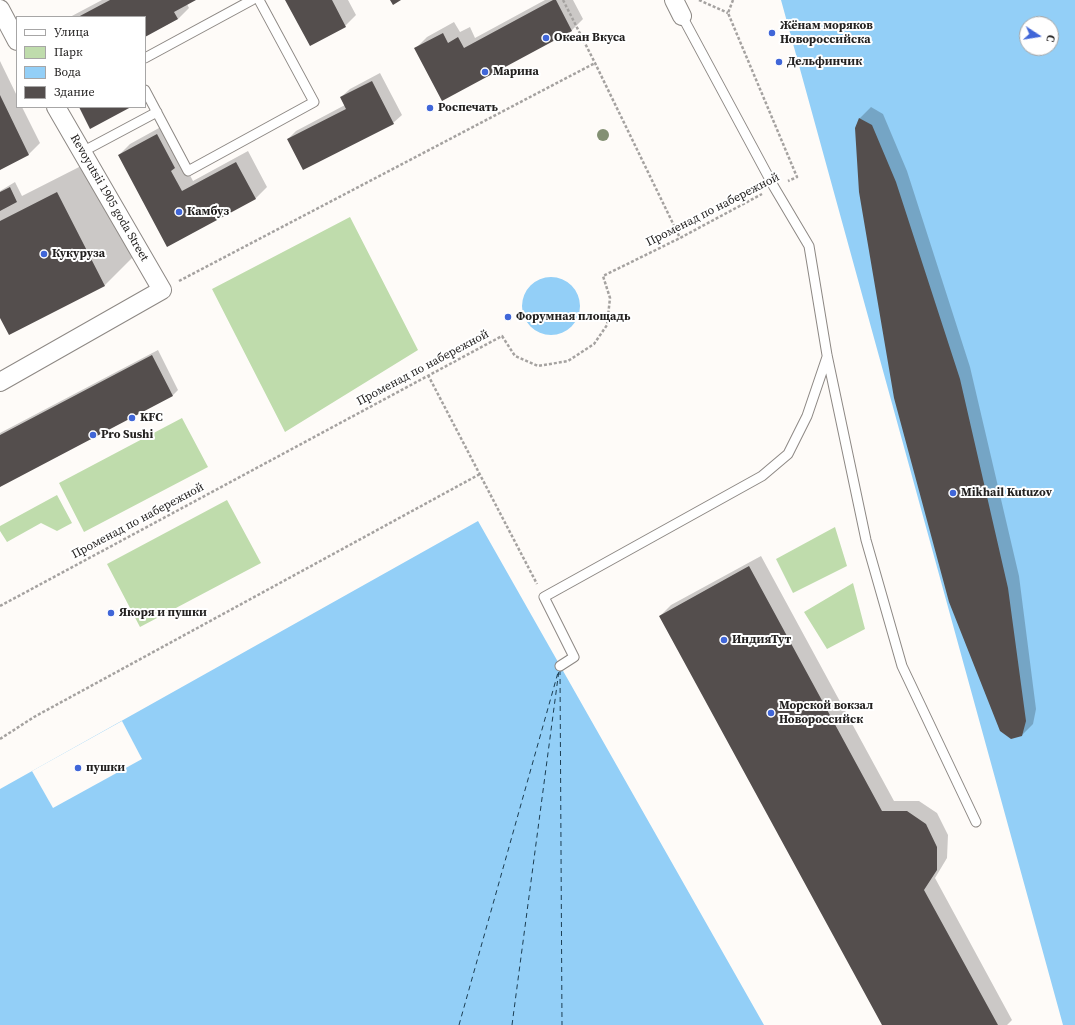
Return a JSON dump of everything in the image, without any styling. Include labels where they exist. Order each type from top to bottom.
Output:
[{"type":"street","points":[[674,0],[682,16]]},
{"type":"street","points":[[0,9],[16,39]]},
{"type":"street","name":"Revoyutsii 1905 goda Street","points":[[57,108],[162,290]]},
{"type":"street","points":[[0,382],[162,290]]},
{"type":"lane","points":[[146,57],[252,0]]},
{"type":"lane","points":[[146,92],[188,171],[314,102],[259,0]]},
{"type":"lane","points":[[682,16],[774,188],[809,246],[827,355],[866,540],[902,666],[976,822]]},
{"type":"lane","points":[[82,152],[157,112]]},
{"type":"lane","points":[[560,666],[574,657],[544,597],[762,476],[788,454],[807,416],[827,355]]},
{"type":"path","points":[[562,0],[595,63],[680,238]]},
{"type":"path","points":[[699,0],[728,13],[733,0]]},
{"type":"path","name":"Променад по набережной","points":[[0,606],[502,336],[515,356],[538,366],[568,361],[594,344],[607,325],[610,298],[603,276],[797,177],[728,13]]},
{"type":"path","points":[[162,290],[595,63]]},
{"type":"path","points":[[428,375],[544,597]]},
{"type":"path","points":[[0,739],[34,717],[480,474]]},
{"type":"green space","points":[[350,217],[418,350],[285,432],[212,289]]},
{"type":"green space","points":[[182,418],[208,467],[84,532],[59,483]]},
{"type":"green space","points":[[57,495],[72,523],[57,531],[41,523],[7,542],[0,531],[0,526]]},
{"type":"green space","points":[[227,500],[261,563],[140,627],[107,564]]},
{"type":"green space","points":[[835,527],[847,566],[793,593],[776,559]]},
{"type":"green space","points":[[853,583],[865,629],[827,649],[804,612]]},
{"type":"water","points":[[781,0],[1075,0],[1075,1025],[1063,1025]]},
{"type":"water","points":[[551,277],[562,279],[575,290],[578,295],[580,306],[578,317],[567,330],[562,333],[551,335],[540,333],[527,322],[524,317],[522,306],[524,295],[535,282],[540,279]]},
{"type":"water","points":[[478,521],[764,1025],[0,1025],[0,789]]},
{"type":"pier","points":[[122,721],[142,759],[53,808],[32,771]]},
{"type":"building","points":[[110,0],[196,0],[174,12],[178,19],[146,36],[146,16],[80,16]]},
{"type":"building","points":[[285,0],[332,0],[346,27],[310,46]]},
{"type":"building","points":[[390,0],[401,0],[393,5]]},
{"type":"building","points":[[553,0],[556,0],[572,31],[442,101],[414,48],[443,33],[448,43],[458,37],[464,48]]},
{"type":"building","points":[[372,81],[394,124],[303,170],[287,139],[346,109],[340,97]]},
{"type":"building","points":[[0,95],[29,155],[0,170]]},
{"type":"building","points":[[80,108],[129,108],[90,129]]},
{"type":"building","name":"Mikhail Kutuzov","points":[[859,118],[872,125],[896,182],[960,379],[1008,588],[1026,721],[1022,736],[1011,739],[1000,731],[949,602],[894,398],[859,192],[855,128]]},
{"type":"building","points":[[157,134],[175,168],[171,171],[182,191],[236,162],[256,199],[167,247],[118,155]]},
{"type":"building","points":[[10,187],[17,202],[0,211],[0,192]]},
{"type":"building","name":"Кукуруза","points":[[57,192],[105,286],[9,335],[0,318],[0,221]]},
{"type":"building","points":[[152,355],[173,396],[0,487],[0,435]]},
{"type":"building","name":"Морской вокзал Новороссийск","points":[[749,566],[882,811],[907,811],[926,824],[937,847],[937,870],[924,890],[998,1025],[882,1025],[659,616]]},
{"type":"ferry route","points":[[459,1025],[559,669]]},
{"type":"ferry route","points":[[512,1025],[559,670]]},
{"type":"ferry route","points":[[560,670],[562,1025]]},
{"type":"place","name":"Жёнам моряков Новороссийска","points":[[772,33]]},
{"type":"place","name":"Океан Вкуса","points":[[546,38]]},
{"type":"place","name":"Дельфинчик","points":[[779,62]]},
{"type":"place","name":"Марина","points":[[485,72]]},
{"type":"place","name":"Роспечать","points":[[430,108]]},
{"type":"place","name":"Камбуз","points":[[179,212]]},
{"type":"place","name":"Кукуруза","points":[[44,254]]},
{"type":"place","name":"Форумная площадь","points":[[508,317]]},
{"type":"place","name":"KFC","points":[[132,418]]},
{"type":"place","name":"Pro Sushi","points":[[93,435]]},
{"type":"place","name":"Mikhail Kutuzov","points":[[953,493]]},
{"type":"place","name":"Якоря и пушки","points":[[111,613]]},
{"type":"place","name":"ИндияТут","points":[[724,640]]},
{"type":"place","name":"Морской вокзал Новороссийск","points":[[771,713]]},
{"type":"place","name":"пушки","points":[[78,768]]}]
